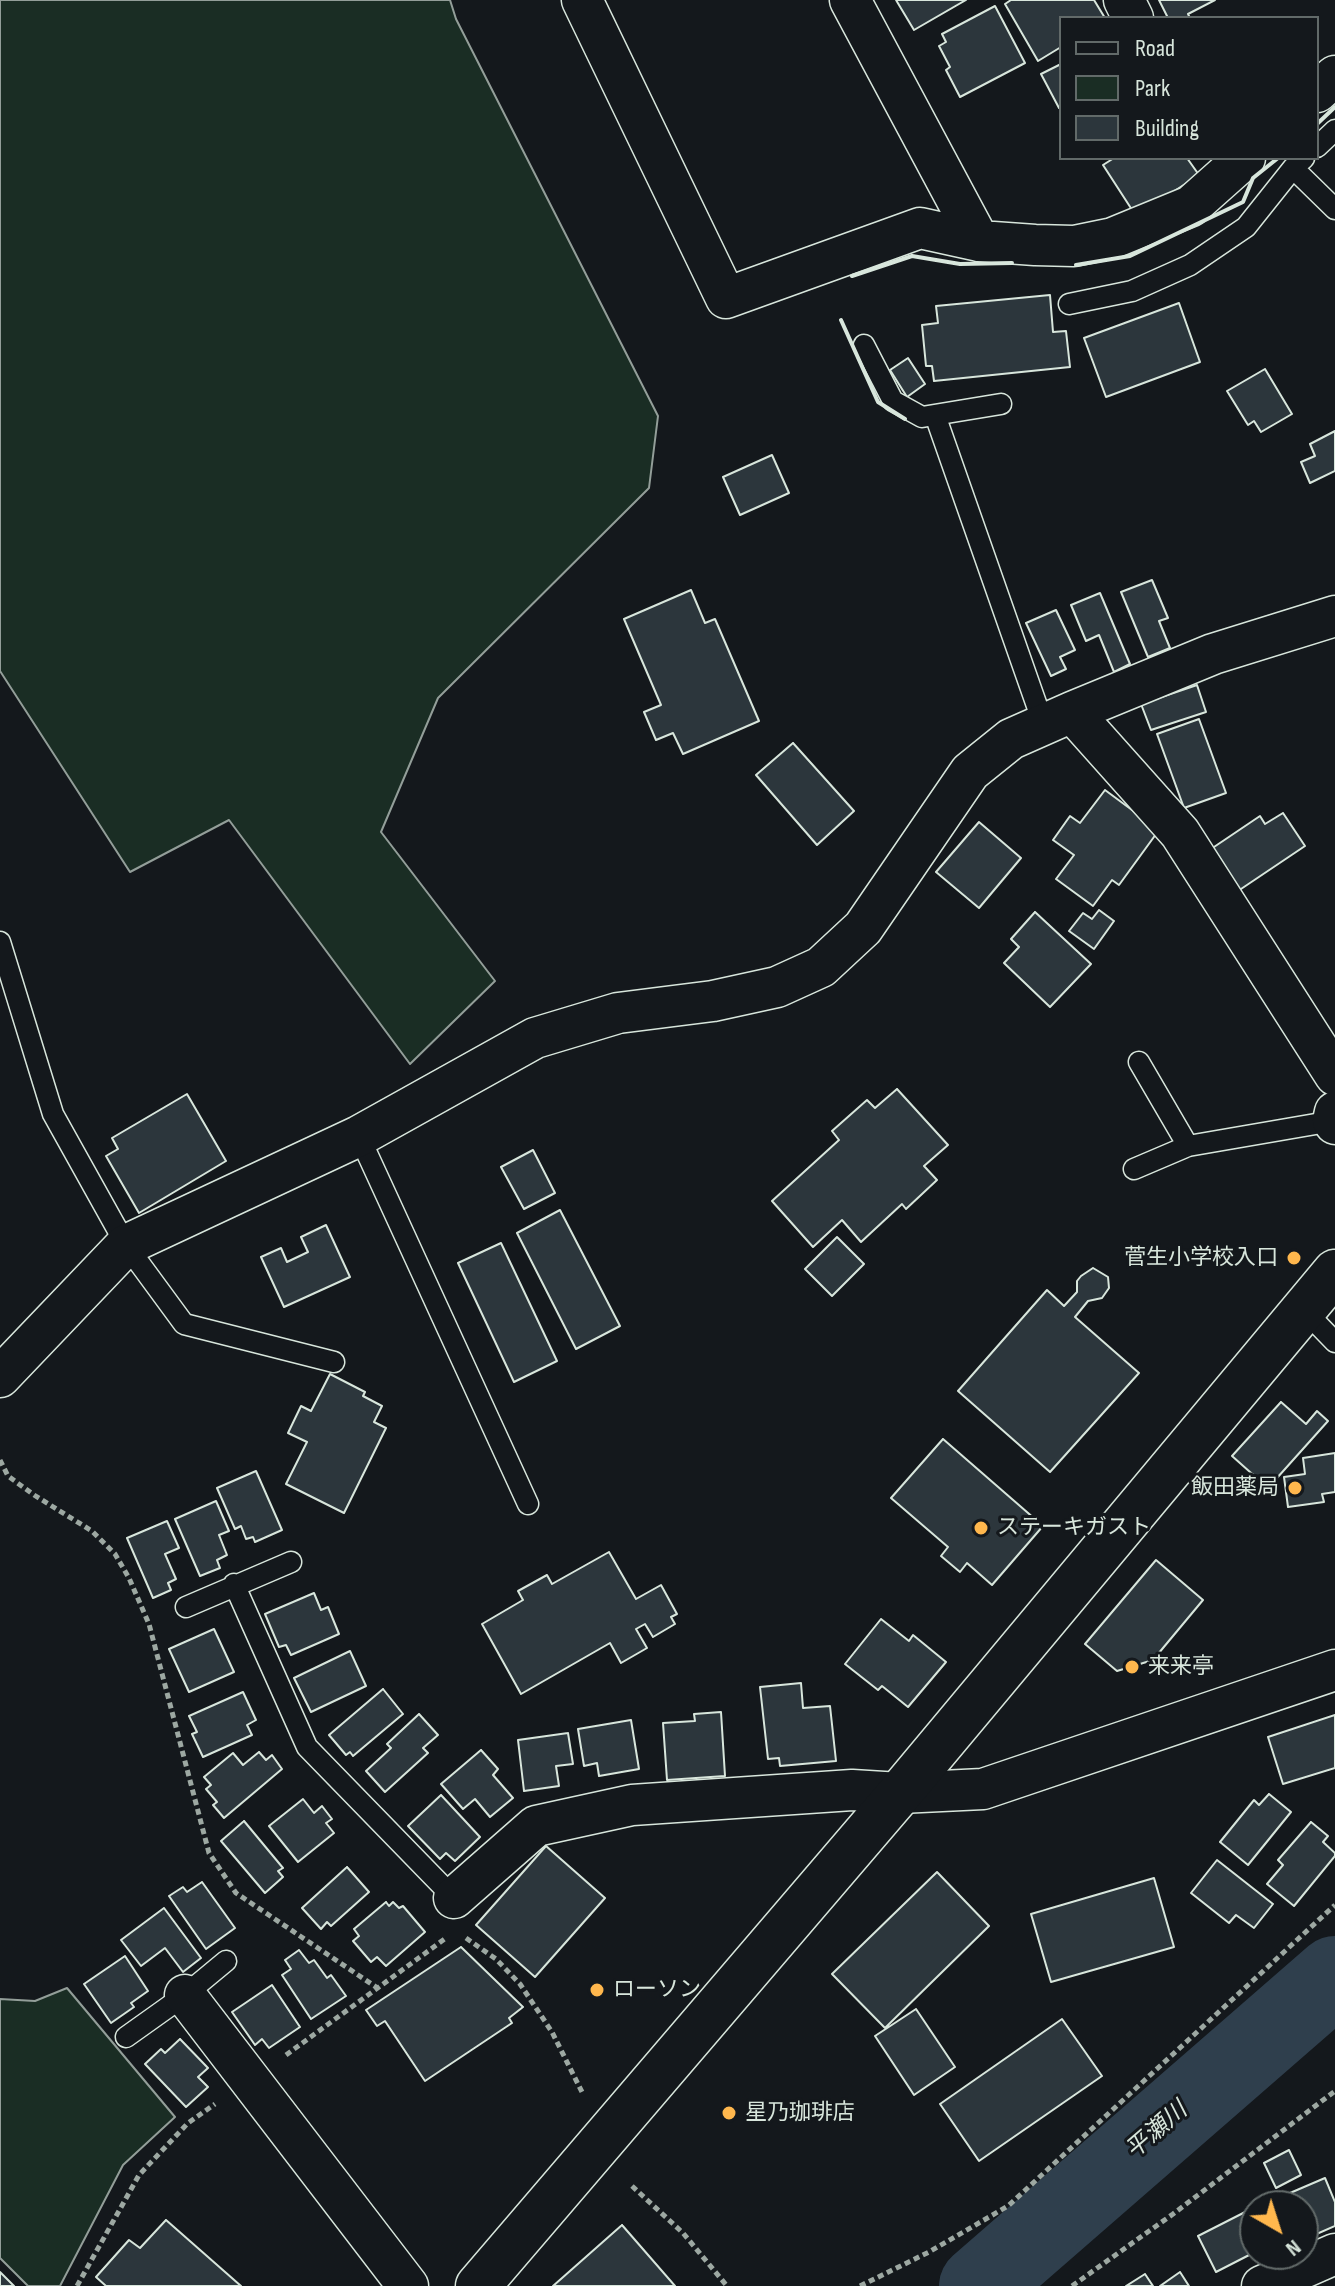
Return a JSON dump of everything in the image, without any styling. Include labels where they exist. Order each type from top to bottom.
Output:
[{"type":"street","points":[[582,0],[726,298],[920,228],[979,241],[1074,246],[1113,238],[1191,206],[1225,165]]},
{"type":"street","points":[[850,0],[979,241]]},
{"type":"street","points":[[1319,90],[1335,76]]},
{"type":"street","points":[[0,1377],[126,1245],[359,1136],[535,1038],[618,1013],[713,1001],[777,987],[821,967],[863,928],[970,772],[1011,739],[1213,654],[1335,616]]},
{"type":"street","points":[[1058,718],[1180,833],[1335,1075]]},
{"type":"street","points":[[478,2286],[900,1793],[1335,1272]]},
{"type":"street","points":[[455,1914],[536,1826],[632,1805],[852,1790],[900,1793],[983,1789],[1335,1670]]},
{"type":"street","points":[[185,1995],[408,2286]]},
{"type":"street","points":[[1262,2286],[1335,2254]]},
{"type":"lane","points":[[1319,145],[1335,130]]},
{"type":"lane","points":[[1069,304],[1132,291],[1190,265],[1246,227],[1299,163],[1335,209]]},
{"type":"lane","points":[[864,345],[893,401],[922,417],[1001,404]]},
{"type":"lane","points":[[935,415],[1058,718]]},
{"type":"lane","points":[[0,942],[53,1114],[126,1245],[184,1324],[334,1362]]},
{"type":"lane","points":[[1139,1062],[1188,1146]]},
{"type":"lane","points":[[1134,1169],[1188,1146],[1334,1119]]},
{"type":"lane","points":[[359,1136],[528,1504]]},
{"type":"lane","points":[[1303,1309],[1335,1342]]},
{"type":"lane","points":[[186,1607],[291,1562]]},
{"type":"lane","points":[[234,1584],[307,1747],[455,1914]]},
{"type":"lane","points":[[126,2037],[226,1961]]},
{"type":"path","points":[[0,1460],[8,1476],[92,1531],[115,1554],[129,1578],[149,1624],[209,1853],[236,1893],[379,1989]]},
{"type":"path","points":[[860,2286],[929,2252],[1008,2206],[1335,1905]]},
{"type":"path","points":[[455,1914],[520,1984],[552,2032],[605,2137]]},
{"type":"path","points":[[1072,2286],[1335,2091]]},
{"type":"path","points":[[632,2186],[683,2233],[727,2286]]},
{"type":"green space","points":[[0,0],[450,0],[456,19],[658,416],[649,488],[438,698],[381,832],[495,981],[410,1064],[229,820],[130,872],[0,671]]},
{"type":"green space","points":[[67,1988],[175,2117],[123,2165],[60,2286],[28,2286],[0,2258],[0,1999],[35,2001]]},
{"type":"building","points":[[896,0],[966,0],[914,30]]},
{"type":"building","points":[[1011,0],[1094,0],[1104,16],[1059,16],[1059,48],[1038,61],[1005,4]]},
{"type":"building","points":[[1159,0],[1215,0],[1189,16],[1167,16]]},
{"type":"building","points":[[995,6],[1025,63],[960,97],[946,70],[950,67],[939,46],[946,42],[942,34]]},
{"type":"building","points":[[1059,65],[1059,108],[1041,74]]},
{"type":"building","points":[[1111,160],[1188,160],[1199,175],[1136,216],[1103,165]]},
{"type":"building","points":[[1050,295],[1053,332],[1066,331],[1070,367],[934,381],[932,366],[926,366],[922,325],[938,323],[936,306]]},
{"type":"building","points":[[1179,303],[1200,362],[1106,397],[1084,338]]},
{"type":"building","points":[[908,358],[925,384],[907,397],[890,370]]},
{"type":"building","points":[[1265,369],[1292,414],[1261,432],[1254,421],[1248,425],[1227,391]]},
{"type":"building","points":[[1335,431],[1335,471],[1310,483],[1301,462],[1315,456],[1310,444]]},
{"type":"building","points":[[772,455],[789,493],[740,515],[723,477]]},
{"type":"building","points":[[1152,580],[1168,618],[1159,621],[1170,648],[1148,657],[1121,592]]},
{"type":"building","points":[[691,590],[705,623],[715,619],[759,721],[683,754],[673,733],[656,740],[644,712],[661,705],[624,619]]},
{"type":"building","points":[[1100,593],[1130,664],[1114,672],[1099,635],[1086,641],[1071,605]]},
{"type":"building","points":[[1056,610],[1075,650],[1060,657],[1066,669],[1051,676],[1026,623]]},
{"type":"building","points":[[1197,685],[1206,712],[1151,730],[1141,704]]},
{"type":"building","points":[[1199,719],[1226,793],[1184,808],[1157,734]]},
{"type":"building","points":[[793,743],[854,811],[817,845],[756,775]]},
{"type":"building","points":[[1105,790],[1159,830],[1119,885],[1112,880],[1093,906],[1056,879],[1074,855],[1053,840],[1070,816],[1080,823]]},
{"type":"building","points":[[1283,813],[1305,846],[1238,891],[1211,849],[1260,816],[1265,824]]},
{"type":"building","points":[[979,822],[1021,858],[979,908],[936,872]]},
{"type":"building","points":[[1099,910],[1114,921],[1094,949],[1069,931],[1083,913],[1092,919]]},
{"type":"building","points":[[1035,912],[1091,964],[1050,1007],[1004,963],[1019,947],[1011,939]]},
{"type":"building","points":[[897,1089],[948,1145],[924,1166],[937,1180],[906,1209],[902,1204],[861,1242],[842,1220],[813,1247],[772,1201],[839,1140],[832,1131],[867,1100],[875,1108]]},
{"type":"building","points":[[187,1094],[226,1161],[139,1213],[106,1156],[118,1149],[112,1138]]},
{"type":"building","points":[[533,1150],[555,1193],[524,1209],[501,1167]]},
{"type":"building","points":[[560,1210],[620,1326],[576,1349],[517,1233]]},
{"type":"building","points":[[326,1225],[350,1277],[284,1307],[261,1257],[281,1248],[287,1262],[308,1252],[301,1237]]},
{"type":"building","points":[[837,1237],[864,1264],[832,1296],[805,1269]]},
{"type":"building","points":[[501,1243],[557,1361],[514,1382],[458,1263]]},
{"type":"building","points":[[1093,1268],[1108,1277],[1109,1288],[1102,1298],[1088,1301],[1075,1317],[1139,1373],[1050,1472],[958,1391],[1047,1290],[1064,1306],[1077,1292],[1077,1281]]},
{"type":"building","points":[[330,1374],[365,1392],[363,1396],[382,1406],[374,1422],[386,1428],[344,1513],[286,1484],[307,1442],[288,1433],[301,1406],[311,1411]]},
{"type":"building","points":[[1281,1402],[1306,1424],[1317,1411],[1328,1421],[1268,1488],[1232,1456]]},
{"type":"building","points":[[943,1439],[1043,1526],[992,1585],[967,1563],[960,1572],[941,1556],[948,1547],[891,1498]]},
{"type":"building","points":[[1335,1453],[1335,1492],[1322,1494],[1324,1502],[1288,1507],[1284,1477],[1305,1474],[1303,1458]]},
{"type":"building","points":[[256,1471],[282,1530],[255,1542],[253,1537],[246,1539],[241,1526],[235,1529],[217,1488]]},
{"type":"building","points":[[216,1501],[229,1531],[219,1535],[227,1555],[217,1560],[220,1568],[200,1576],[175,1519]]},
{"type":"building","points":[[167,1521],[179,1548],[165,1554],[176,1579],[168,1583],[171,1590],[153,1598],[127,1538]]},
{"type":"building","points":[[609,1552],[636,1599],[661,1585],[677,1614],[671,1617],[675,1624],[653,1637],[645,1624],[636,1629],[647,1648],[621,1663],[610,1643],[521,1694],[482,1624],[523,1600],[518,1591],[547,1575],[552,1584]]},
{"type":"building","points":[[1156,1560],[1203,1600],[1153,1660],[1117,1671],[1085,1644]]},
{"type":"building","points":[[314,1593],[321,1610],[328,1607],[339,1634],[291,1655],[286,1645],[279,1647],[265,1614]]},
{"type":"building","points":[[881,1619],[909,1641],[913,1635],[946,1662],[908,1707],[882,1686],[878,1690],[845,1664]]},
{"type":"building","points":[[214,1629],[234,1672],[189,1692],[169,1649]]},
{"type":"building","points":[[350,1651],[366,1686],[311,1712],[294,1678]]},
{"type":"building","points":[[801,1683],[803,1708],[830,1706],[836,1761],[780,1766],[779,1758],[768,1759],[760,1687]]},
{"type":"building","points":[[383,1689],[403,1714],[353,1756],[350,1752],[346,1755],[329,1735]]},
{"type":"building","points":[[243,1692],[256,1720],[247,1725],[252,1735],[203,1757],[192,1734],[197,1732],[189,1716]]},
{"type":"building","points":[[721,1712],[725,1776],[667,1780],[663,1723],[695,1721],[694,1714]]},
{"type":"building","points":[[419,1714],[438,1735],[423,1748],[428,1753],[385,1792],[366,1771],[391,1748],[387,1744]]},
{"type":"building","points":[[1335,1715],[1335,1768],[1283,1784],[1268,1737]]},
{"type":"building","points":[[631,1720],[639,1769],[599,1776],[597,1763],[584,1766],[578,1729]]},
{"type":"building","points":[[568,1733],[573,1764],[556,1766],[559,1786],[524,1791],[518,1740]]},
{"type":"building","points":[[481,1750],[498,1769],[493,1775],[513,1798],[490,1817],[475,1799],[463,1809],[441,1784]]},
{"type":"building","points":[[259,1752],[266,1760],[272,1755],[282,1769],[224,1818],[213,1805],[217,1802],[206,1789],[211,1785],[204,1777],[233,1753],[243,1765]]},
{"type":"building","points":[[1269,1794],[1291,1812],[1248,1865],[1220,1842],[1254,1800],[1259,1805]]},
{"type":"building","points":[[441,1795],[480,1837],[455,1861],[446,1853],[440,1859],[408,1826]]},
{"type":"building","points":[[303,1799],[314,1813],[322,1806],[332,1819],[326,1823],[334,1833],[298,1862],[269,1826]]},
{"type":"building","points":[[244,1821],[283,1868],[278,1871],[283,1877],[265,1893],[221,1841]]},
{"type":"building","points":[[1311,1822],[1328,1836],[1323,1842],[1335,1856],[1294,1906],[1267,1884],[1283,1865],[1278,1860]]},
{"type":"building","points":[[546,1846],[605,1898],[535,1977],[476,1925]]},
{"type":"building","points":[[1217,1860],[1273,1904],[1254,1928],[1236,1915],[1229,1923],[1191,1893]]},
{"type":"building","points":[[347,1867],[369,1892],[331,1926],[327,1922],[321,1929],[302,1908]]},
{"type":"building","points":[[937,1872],[989,1926],[885,2028],[832,1974]]},
{"type":"building","points":[[1154,1878],[1174,1947],[1051,1982],[1031,1914]]},
{"type":"building","points":[[202,1882],[235,1928],[206,1949],[169,1896],[183,1887],[187,1892]]},
{"type":"building","points":[[386,1902],[389,1906],[393,1902],[399,1908],[403,1906],[425,1932],[386,1966],[377,1957],[371,1962],[353,1941],[359,1936],[354,1929]]},
{"type":"building","points":[[164,1908],[201,1958],[183,1972],[165,1948],[141,1966],[121,1940]]},
{"type":"building","points":[[461,1947],[523,2007],[509,2018],[512,2023],[425,2081],[385,2021],[377,2026],[366,2010]]},
{"type":"building","points":[[299,1950],[309,1963],[314,1960],[327,1978],[331,1975],[346,1996],[311,2019],[282,1975],[291,1969],[285,1960]]},
{"type":"building","points":[[125,1956],[148,1991],[131,2003],[134,2007],[111,2023],[84,1984]]},
{"type":"building","points":[[272,1985],[300,2027],[269,2048],[262,2039],[255,2045],[232,2012]]},
{"type":"building","points":[[916,2009],[955,2067],[914,2095],[875,2036]]},
{"type":"building","points":[[1062,2019],[1102,2076],[979,2161],[940,2104]]},
{"type":"building","points":[[180,2039],[208,2068],[198,2077],[208,2087],[186,2107],[145,2064],[161,2049],[165,2053]]},
{"type":"building","points":[[1289,2150],[1301,2175],[1276,2188],[1264,2163]]},
{"type":"building","points":[[1325,2178],[1335,2202],[1335,2226],[1319,2233],[1319,2190],[1297,2190]]},
{"type":"building","points":[[1239,2215],[1239,2260],[1216,2272],[1198,2236]]},
{"type":"building","points":[[166,2220],[241,2286],[106,2286],[96,2277],[129,2240],[140,2248]]},
{"type":"building","points":[[622,2225],[675,2286],[553,2286]]},
{"type":"building","points":[[0,2272],[14,2286],[0,2286]]},
{"type":"building","points":[[1180,2272],[1189,2286],[1160,2286]]},
{"type":"building","points":[[1145,2274],[1153,2286],[1126,2286]]},
{"type":"waterway","name":"平瀬川","points":[[979,2286],[1335,1976]]},
{"type":"wall","points":[[1319,122],[1335,107]]},
{"type":"wall","points":[[1076,265],[1130,256],[1243,202],[1253,178],[1276,160]]},
{"type":"wall","points":[[852,276],[912,256],[960,264],[1012,263]]},
{"type":"wall","points":[[841,320],[878,402],[905,419]]},
{"type":"place","name":"菅生小学校入口","points":[[1294,1258]]},
{"type":"place","name":"飯田薬局","points":[[1295,1488]]},
{"type":"place","name":"ステーキガスト","points":[[981,1528]]},
{"type":"place","name":"来来亭","points":[[1132,1667]]},
{"type":"place","name":"ローソン","points":[[597,1990]]},
{"type":"place","name":"星乃珈琲店","points":[[729,2113]]}]
